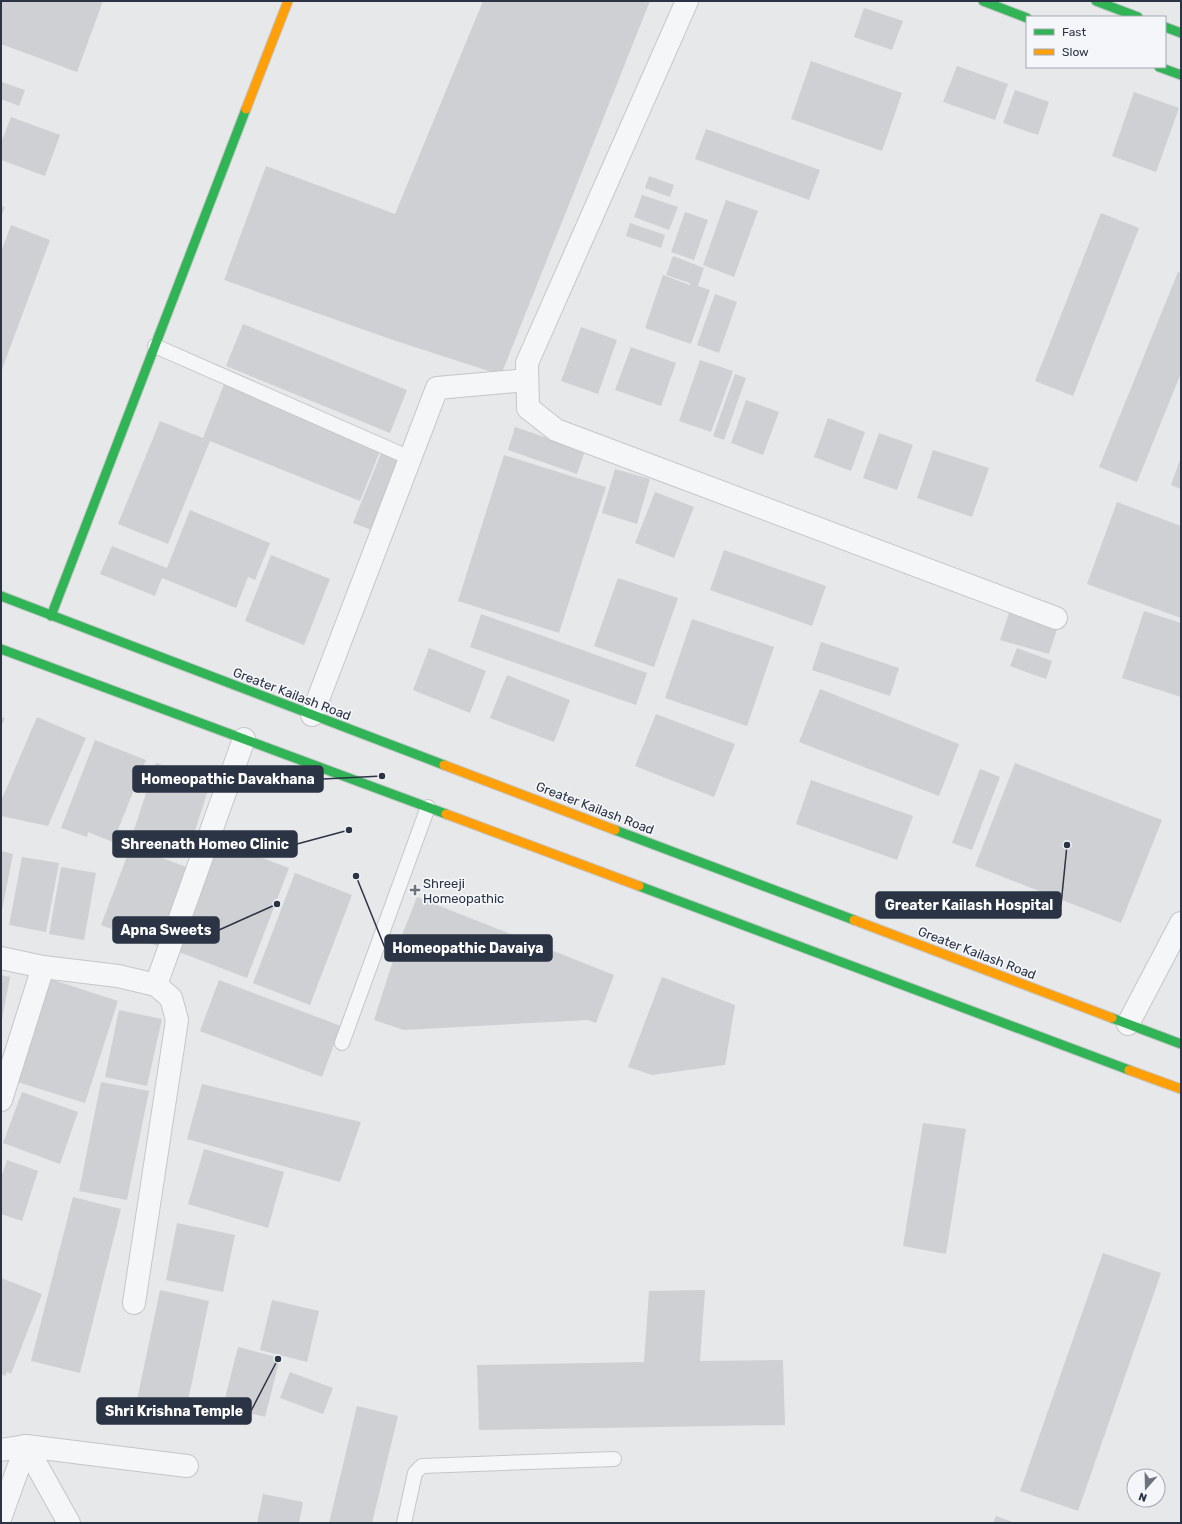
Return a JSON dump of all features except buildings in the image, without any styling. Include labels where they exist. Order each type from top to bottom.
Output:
[{"type":"main road","points":[[51,616],[288,1]]},
{"type":"main road","points":[[983,1],[1026,18]]},
{"type":"main road","points":[[1096,1],[1135,16]]},
{"type":"main road","points":[[1166,27],[1181,33]]},
{"type":"main road","points":[[1162,68],[1181,75]]},
{"type":"main road","name":"Greater Kailash Road","points":[[1,596],[1181,1044]]},
{"type":"main road","points":[[1,649],[428,807],[1181,1090]]},
{"type":"street","points":[[687,1],[527,363],[528,408],[556,430],[1056,618]]},
{"type":"street","points":[[312,715],[437,388],[528,380]]},
{"type":"street","points":[[156,985],[244,739]]},
{"type":"street","points":[[1128,1024],[1181,923]]},
{"type":"street","points":[[1,958],[43,967],[118,976],[156,985],[171,998],[177,1020],[134,1303]]},
{"type":"street","points":[[1,1100],[43,967]]},
{"type":"street","points":[[1,1516],[26,1446]]},
{"type":"street","points":[[26,1446],[69,1523]]},
{"type":"street","points":[[1,1450],[26,1446],[187,1466]]},
{"type":"lane","points":[[155,346],[410,458]]},
{"type":"lane","points":[[342,1043],[428,807]]},
{"type":"lane","points":[[404,1523],[415,1473],[422,1466],[614,1459]]},
{"type":"traffic: fast","points":[[983,1],[1026,18]]},
{"type":"traffic: fast","points":[[1096,1],[1135,16]]},
{"type":"traffic: fast","points":[[1166,27],[1181,33]]},
{"type":"traffic: fast","points":[[1162,68],[1181,75]]},
{"type":"traffic: fast","points":[[51,616],[246,109]]},
{"type":"traffic: fast","points":[[1,596],[444,765]]},
{"type":"traffic: fast","points":[[1,649],[446,814]]},
{"type":"traffic: fast","points":[[615,830],[854,920]]},
{"type":"traffic: fast","points":[[639,886],[1129,1070]]},
{"type":"traffic: fast","points":[[1112,1018],[1181,1044]]},
{"type":"traffic: slow","points":[[246,109],[288,1]]},
{"type":"traffic: slow","points":[[444,765],[615,830]]},
{"type":"traffic: slow","points":[[446,814],[639,886]]},
{"type":"traffic: slow","points":[[854,920],[1112,1018]]},
{"type":"traffic: slow","points":[[1129,1070],[1181,1089]]},
{"type":"place","name":"Homeopathic Davakhana","points":[[382,776]]},
{"type":"place","name":"Shreenath Homeo Clinic","points":[[349,830]]},
{"type":"place","name":"Greater Kailash Hospital","points":[[1067,845]]},
{"type":"place","name":"Homeopathic Davaiya","points":[[356,876]]},
{"type":"place","name":"Shreeji Homeopathic","points":[[415,890]]},
{"type":"place","name":"Apna Sweets","points":[[277,904]]},
{"type":"place","name":"Shri Krishna Temple","points":[[278,1359]]}]
